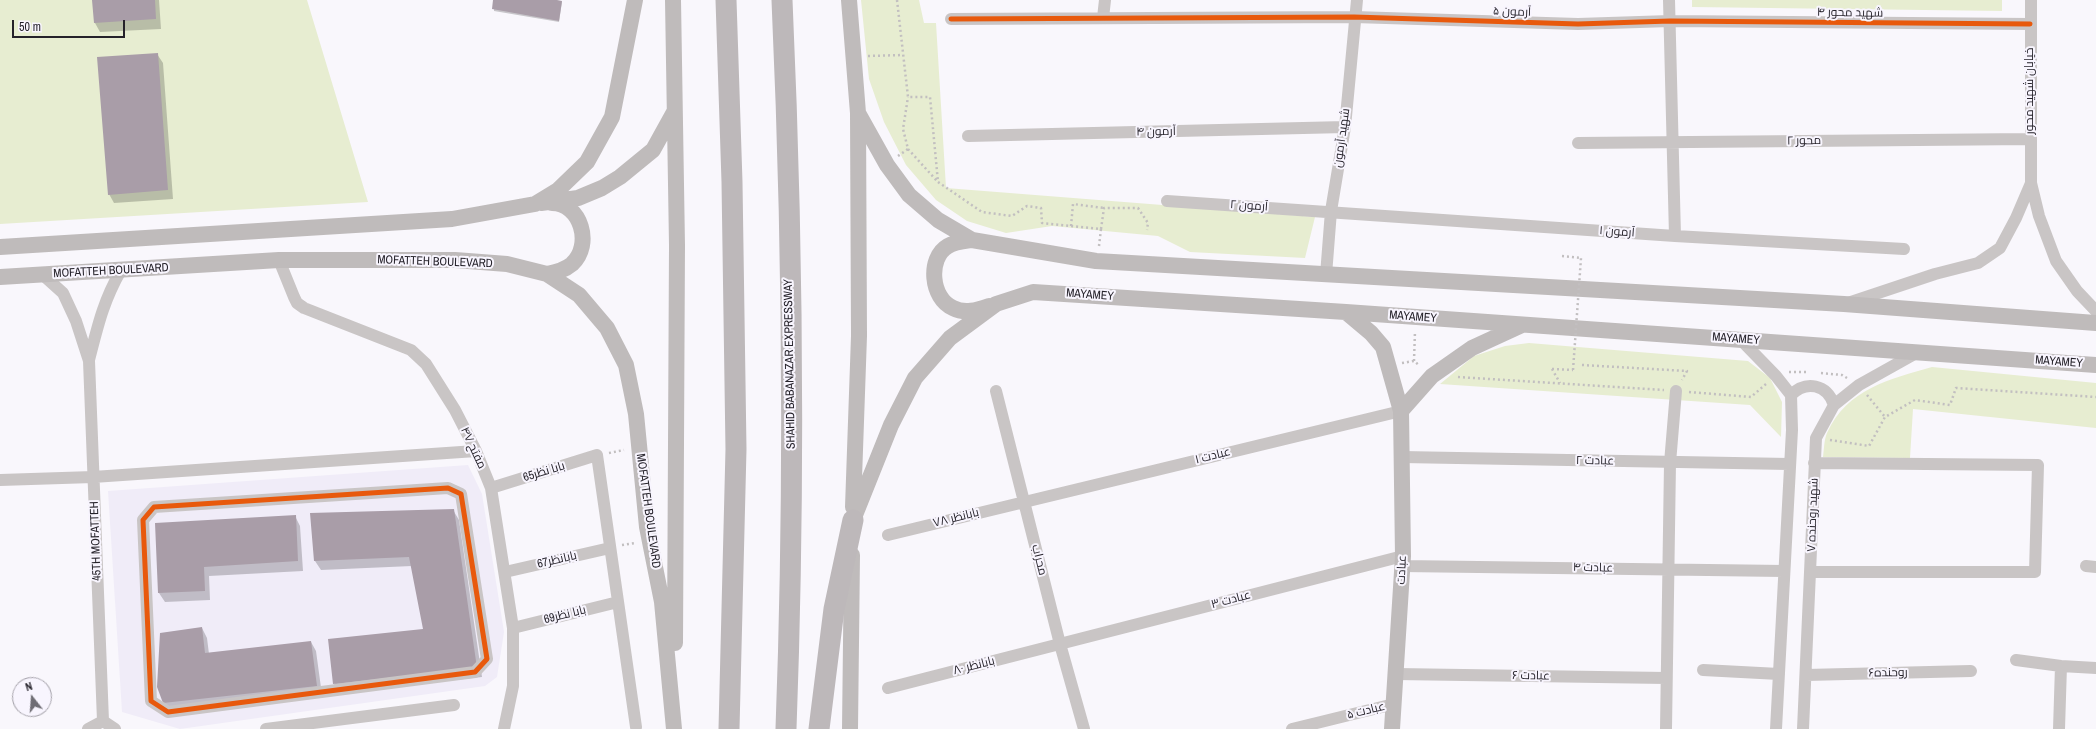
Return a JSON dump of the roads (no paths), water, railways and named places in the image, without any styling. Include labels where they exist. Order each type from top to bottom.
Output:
[{"type":"highway","points":[[726,0],[732,182],[736,449],[729,729]]},
{"type":"highway","name":"SHAHID BABANAZAR EXPRESSWAY","points":[[782,0],[789,180],[791,445],[786,729]]},
{"type":"highway","points":[[819,729],[834,608],[852,520]]},
{"type":"main road","points":[[535,204],[558,190],[587,162],[612,117],[635,0]]},
{"type":"main road","points":[[673,0],[677,253],[674,729]]},
{"type":"main road","points":[[849,0],[858,113],[859,336],[852,520],[850,729]]},
{"type":"main road","points":[[0,247],[452,219],[578,198],[602,188],[640,163],[653,150],[675,111]]},
{"type":"main road","points":[[858,113],[887,165],[909,195],[938,220],[972,240],[1096,261],[1844,304],[2096,323]]},
{"type":"main road","points":[[535,204],[564,205],[580,222],[584,236],[581,250],[573,263],[561,271],[547,274]]},
{"type":"main road","points":[[972,240],[947,246],[937,259],[933,280],[938,297],[952,308],[970,312],[996,304]]},
{"type":"main road","name":"MOFATTEH BOULEVARD","points":[[0,277],[278,260],[455,260],[507,264],[547,274],[580,295],[607,328],[626,365],[636,414],[650,540],[662,602],[674,729]]},
{"type":"main road","name":"MAYAMEY","points":[[852,520],[891,425],[916,378],[950,338],[996,304],[1033,292],[1522,324],[2096,365]]},
{"type":"main road","name":"عبادت","points":[[1346,312],[1371,333],[1383,347],[1401,411],[1402,561],[1392,729]]},
{"type":"main road","points":[[1401,411],[1432,376],[1472,348],[1522,324]]},
{"type":"street","points":[[1103,18],[1106,0]]},
{"type":"street","name":"شهید آرمون","points":[[1326,275],[1331,211],[1345,127],[1354,17],[1357,0]]},
{"type":"street","points":[[1669,0],[1674,236]]},
{"type":"street","name":"خیابان شهید محور","points":[[2030,0],[2031,183]]},
{"type":"street","name":"آرمون ۵","points":[[951,19],[1354,17],[1578,24],[1670,21]]},
{"type":"street","name":"شهید محور ۴","points":[[1670,21],[2030,24]]},
{"type":"street","name":"آرمون ۴","points":[[968,136],[1345,127]]},
{"type":"street","name":"محور ۲","points":[[1578,143],[2030,139]]},
{"type":"street","points":[[1844,304],[1935,274],[1978,263],[2000,248],[2016,218],[2031,183]]},
{"type":"street","points":[[2031,183],[2039,216],[2056,261],[2077,291],[2096,311]]},
{"type":"street","name":"آرمون ۲","points":[[1167,201],[1331,211]]},
{"type":"street","name":"آرمون ۱","points":[[1331,211],[1674,236],[1904,249]]},
{"type":"street","name":"مفتح ۴۷","points":[[278,260],[294,297],[301,306],[411,350],[419,357],[426,364],[455,410],[476,451],[491,488],[513,628],[513,686],[504,729]]},
{"type":"street","points":[[88,361],[101,313],[108,294],[122,270]]},
{"type":"street","points":[[43,275],[63,293],[76,321],[88,361]]},
{"type":"street","points":[[1741,340],[1776,376],[1791,395],[1792,430],[1776,729]]},
{"type":"street","name":"شهید روحنده ۷","points":[[1804,729],[1816,438],[1834,405],[1859,384],[1918,352]]},
{"type":"street","name":"45TH MOFATTEH","points":[[88,361],[103,721]]},
{"type":"street","points":[[1791,395],[1800,388],[1812,385],[1826,391],[1831,397],[1834,405]]},
{"type":"street","name":"محراب","points":[[996,391],[1060,644],[1084,729]]},
{"type":"street","points":[[1666,729],[1670,463],[1676,391]]},
{"type":"street","name":"عبادت ۱","points":[[1025,502],[1401,411]]},
{"type":"street","points":[[0,480],[93,477],[476,451]]},
{"type":"street","name":"بابا نظر65","points":[[491,488],[597,455],[610,548]]},
{"type":"street","name":"عبادت ۲","points":[[1402,457],[1789,464]]},
{"type":"street","points":[[1811,572],[2035,572],[2038,465],[1814,463]]},
{"type":"street","points":[[448,488],[461,494],[487,659],[475,672],[168,712],[151,701],[143,520],[154,506],[448,488]]},
{"type":"street","name":"بابانظر ۷۸","points":[[888,535],[1025,502]]},
{"type":"street","points":[[610,548],[636,728]]},
{"type":"street","name":"بابانظر67","points":[[505,572],[610,548]]},
{"type":"street","name":"عبادت ۴","points":[[1402,561],[1784,571]]},
{"type":"street","name":"عبادت ۳","points":[[1060,644],[1402,561]]},
{"type":"street","name":"بابا نظر69","points":[[513,628],[618,602]]},
{"type":"street","name":"بابانظر ۸۰","points":[[888,688],[1060,644]]},
{"type":"street","points":[[2016,660],[2061,666],[2096,668]]},
{"type":"street","points":[[2059,729],[2061,666]]},
{"type":"street","points":[[1703,670],[1779,674]]},
{"type":"street","name":"روحنده۶","points":[[1806,674],[1971,671]]},
{"type":"street","name":"عبادت ۶","points":[[1396,674],[1666,678]]},
{"type":"street","name":"عبادت ۵","points":[[1292,729],[1394,704]]},
{"type":"street","points":[[266,729],[454,705]]},
{"type":"street","points":[[88,729],[103,721],[114,729]]}]
